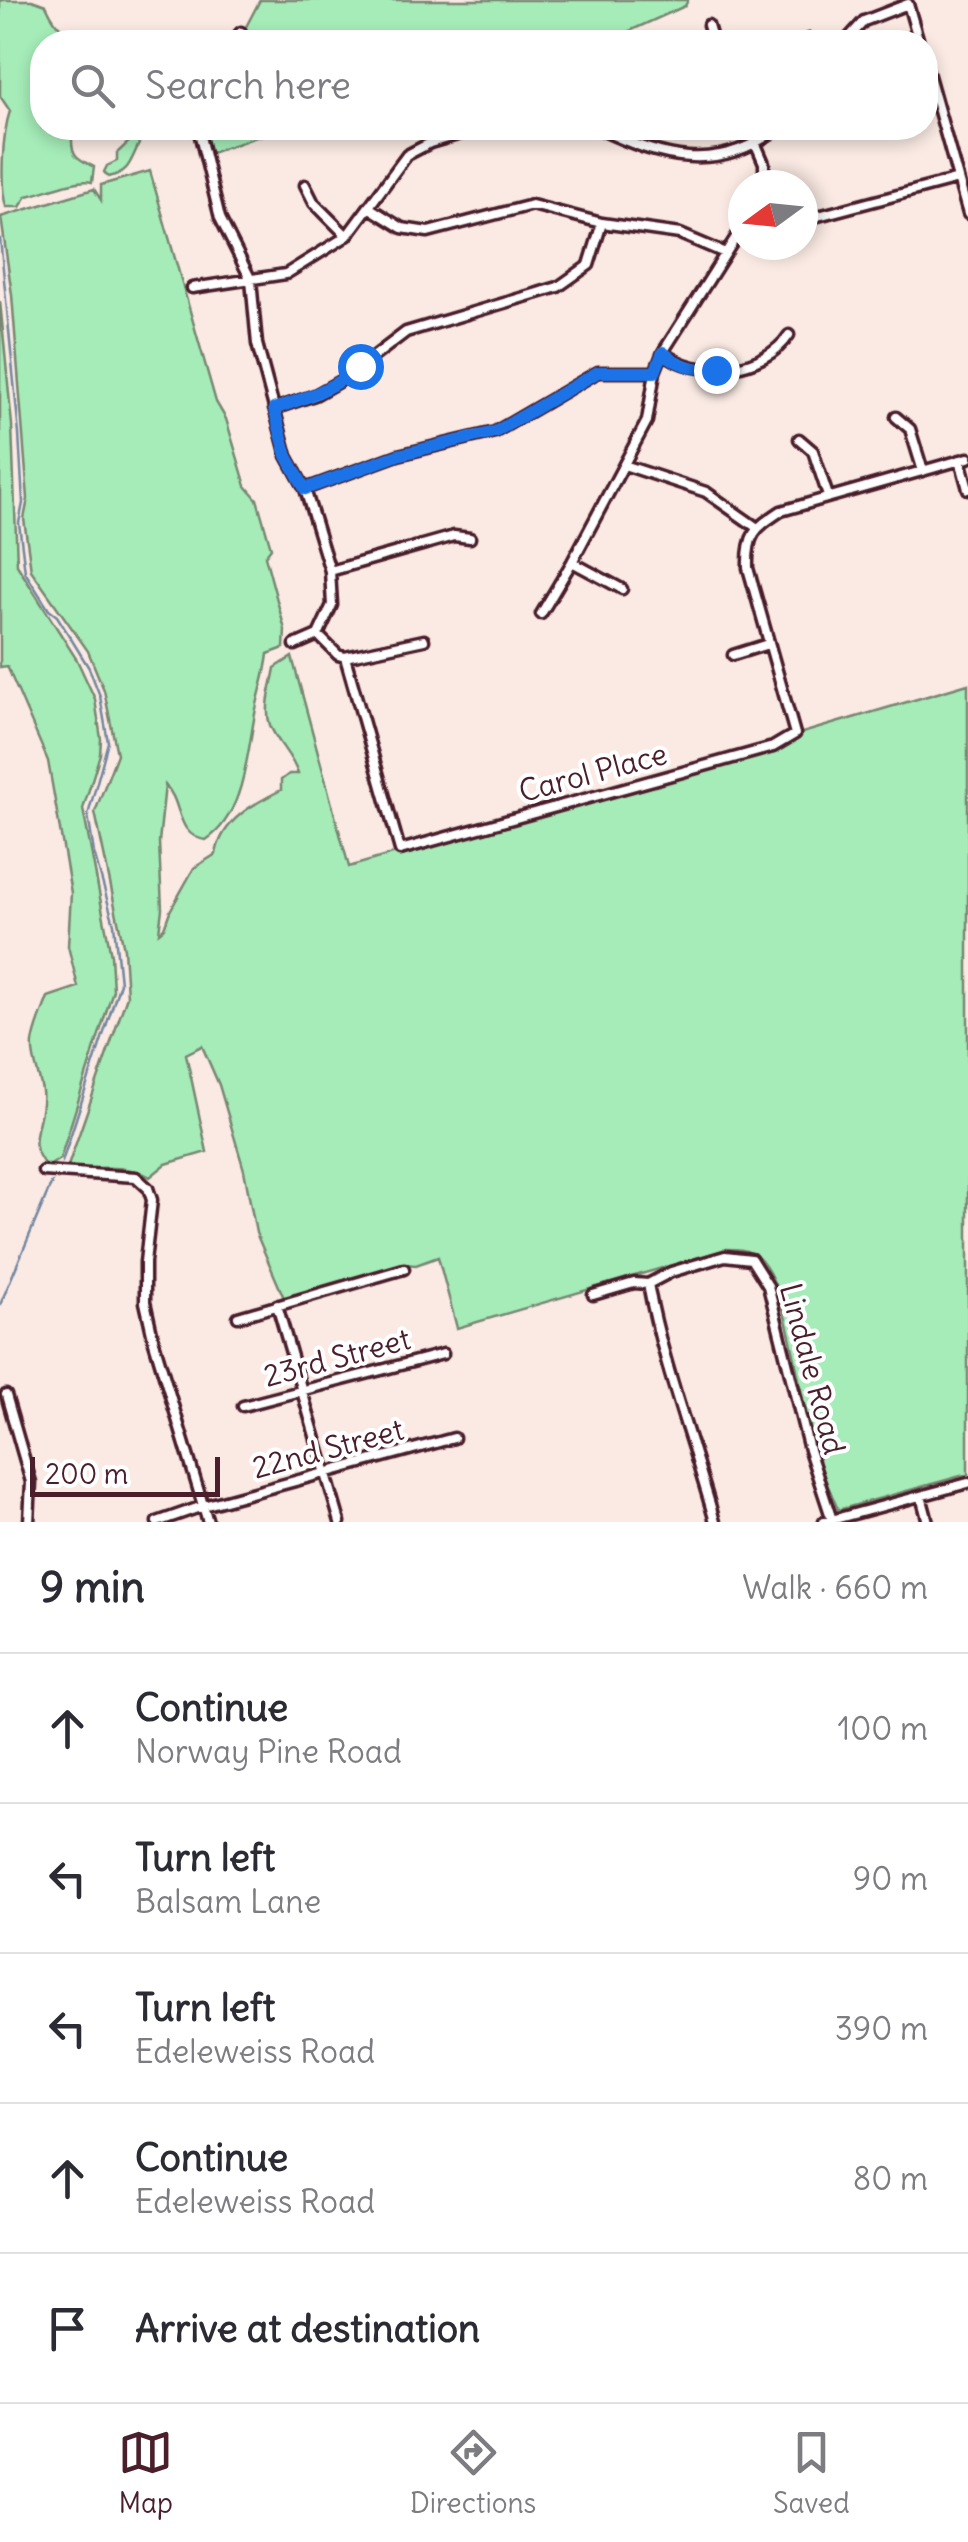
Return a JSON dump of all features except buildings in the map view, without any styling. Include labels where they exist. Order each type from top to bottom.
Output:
[{"type":"street","points":[[856,30],[864,21],[908,2],[916,30]]},
{"type":"street","points":[[708,25],[710,30]]},
{"type":"street","points":[[938,108],[968,214]]},
{"type":"street","points":[[200,140],[220,218],[251,280],[257,344],[274,409],[287,456],[305,489],[330,571],[332,605],[318,635],[295,645]]},
{"type":"street","points":[[192,288],[286,274],[346,236],[406,155],[440,140]]},
{"type":"street","points":[[623,140],[634,146],[690,157],[714,156],[762,140]]},
{"type":"street","points":[[755,140],[764,170]]},
{"type":"street","points":[[818,216],[958,179]]},
{"type":"street","points":[[306,185],[314,203],[346,236]]},
{"type":"street","points":[[370,208],[402,228],[428,232],[532,205],[602,223],[680,234],[724,254]]},
{"type":"street","points":[[274,409],[347,378],[406,332],[558,286],[589,266],[602,223]]},
{"type":"street","points":[[541,614],[647,421],[655,372],[663,352],[728,248]]},
{"type":"street","points":[[663,352],[676,364],[694,370],[716,370],[739,366],[781,348],[789,335]]},
{"type":"street","points":[[305,489],[398,455],[495,432],[598,372],[655,372]]},
{"type":"street","points":[[896,417],[910,428],[924,471]]},
{"type":"street","points":[[800,440],[813,451],[828,496]]},
{"type":"street","points":[[734,655],[768,644],[748,568],[748,546],[756,527],[781,510],[964,459],[968,489]]},
{"type":"street","points":[[624,466],[706,492],[756,527]]},
{"type":"street","points":[[330,571],[454,536],[470,538]]},
{"type":"street","points":[[572,562],[622,589]]},
{"type":"street","points":[[318,635],[345,658],[424,640]]},
{"type":"street","name":"Carol Place","points":[[345,658],[400,850],[772,747],[795,734],[768,644]]},
{"type":"street","points":[[42,1171],[136,1177],[148,1188],[152,1200],[145,1302],[208,1522]]},
{"type":"street","name":"Lindale Road","points":[[648,1284],[671,1272],[725,1256],[751,1260],[768,1286],[828,1521]]},
{"type":"street","points":[[238,1317],[404,1269]]},
{"type":"street","points":[[592,1296],[634,1283],[648,1284],[671,1378],[715,1522]]},
{"type":"street","points":[[278,1305],[340,1522]]},
{"type":"street","name":"23rd Street","points":[[242,1406],[443,1354]]},
{"type":"street","points":[[6,1396],[30,1482],[29,1522]]},
{"type":"street","name":"22nd Street","points":[[157,1522],[454,1438]]},
{"type":"street","points":[[828,1521],[968,1483]]},
{"type":"street","points":[[921,1496],[928,1522]]},
{"type":"green space","points":[[0,0],[32,0],[46,5],[64,30],[30,30],[30,140],[72,140],[77,156],[94,167],[92,182],[27,196],[20,207],[6,207],[4,146],[10,111],[0,96]]},
{"type":"green space","points":[[260,0],[688,0],[685,6],[632,30],[244,30]]},
{"type":"green space","points":[[131,140],[137,140],[139,144],[128,165],[121,173],[108,177],[104,172],[117,161],[117,153]]},
{"type":"green space","points":[[206,140],[248,140],[208,154]]},
{"type":"green space","points":[[150,171],[216,402],[226,419],[246,486],[257,499],[271,548],[265,556],[285,630],[284,648],[268,654],[237,799],[219,829],[206,840],[189,832],[165,785],[159,842],[159,932],[194,868],[216,854],[232,822],[281,790],[281,780],[289,774],[298,774],[270,725],[268,711],[275,668],[292,657],[349,867],[968,684],[968,1474],[838,1510],[814,1451],[778,1292],[768,1271],[750,1252],[727,1249],[457,1328],[438,1257],[284,1298],[256,1233],[244,1170],[219,1085],[202,1046],[186,1054],[207,1152],[166,1164],[150,1177],[121,1168],[67,1169],[127,996],[124,949],[95,812],[117,754],[104,690],[88,651],[31,570],[24,519],[28,499],[12,295],[1,217],[94,189],[101,200],[101,185]]},
{"type":"green space","points":[[0,301],[12,425],[17,565],[77,660],[95,699],[101,739],[83,809],[111,955],[113,990],[60,1159],[47,1167],[36,1149],[42,1091],[33,1043],[48,997],[78,987],[68,946],[71,893],[48,761],[7,666],[0,667]]},
{"type":"waterway","points":[[0,238],[19,434],[23,503],[19,523],[25,572],[89,668],[100,696],[108,742],[88,815],[114,924],[120,983],[62,1162]]},
{"type":"waterway","points":[[0,1305],[52,1182]]},
{"type":"route","points":[[360,366],[347,378],[314,395],[274,409],[287,456],[305,489],[398,455],[495,432],[598,372],[655,372],[663,352],[676,364],[694,370],[716,370]]}]
